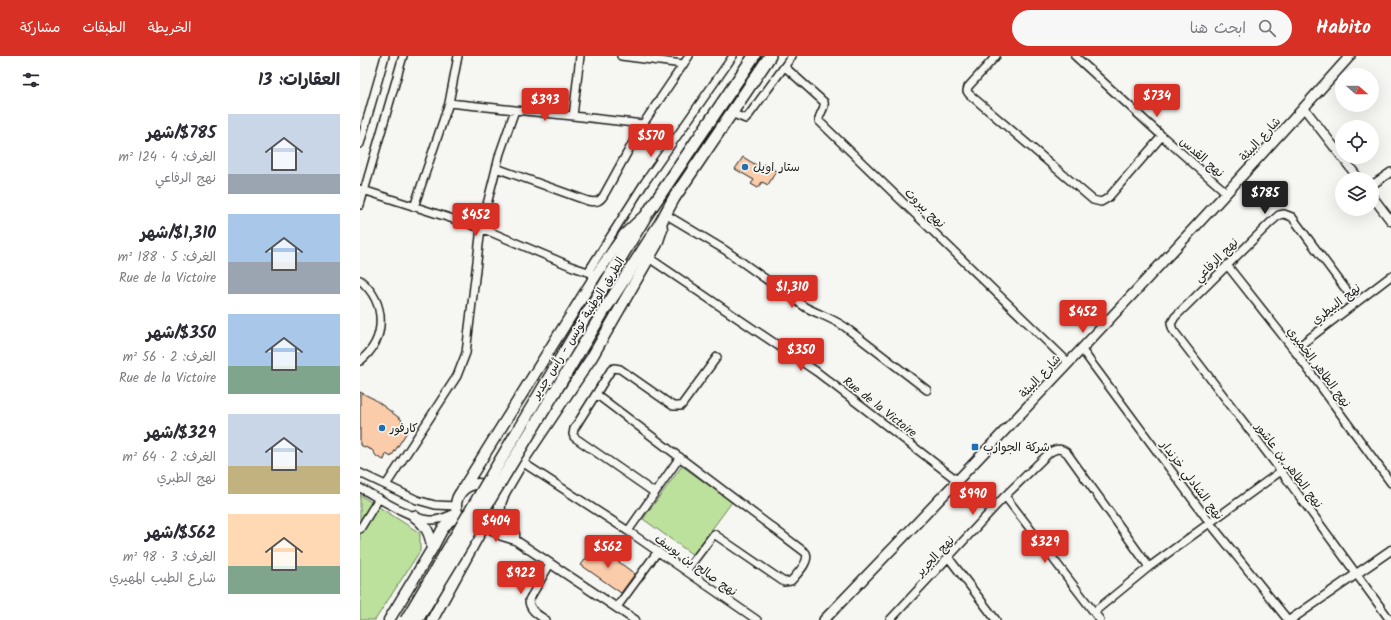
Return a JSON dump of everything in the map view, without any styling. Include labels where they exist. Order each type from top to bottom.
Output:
[{"type":"highway","name":"الطريق الوطنية تونس - رأس جدير","points":[[406,620],[647,214],[754,56]]},
{"type":"highway","name":"الطريق الوطنية تونس - رأس جدير","points":[[417,620],[674,198],[770,56]]},
{"type":"main road","name":"شارع البيئة","points":[[824,620],[1082,350],[1227,193],[1350,56]]},
{"type":"main road","points":[[647,214],[624,235],[592,273],[457,499],[457,512],[463,522],[469,526],[484,526],[491,523],[499,509],[504,493],[522,462],[592,357],[657,244],[662,229],[663,218]]},
{"type":"main road","points":[[461,492],[471,485],[484,485],[495,492],[499,509]]},
{"type":"main road","points":[[389,620],[442,530],[457,512]]},
{"type":"main road","points":[[414,516],[422,522],[428,530],[432,549]]},
{"type":"main road","points":[[432,620],[484,526]]},
{"type":"street","points":[[360,144],[385,56]]},
{"type":"street","points":[[360,205],[362,190],[403,56]]},
{"type":"street","points":[[414,207],[449,104],[458,56]]},
{"type":"street","points":[[573,116],[580,56]]},
{"type":"street","points":[[621,56],[683,64]]},
{"type":"street","points":[[496,168],[588,201],[597,202],[602,199],[606,193],[643,124],[688,56]]},
{"type":"street","points":[[362,190],[481,228],[592,273],[645,182],[733,56]]},
{"type":"street","points":[[731,113],[746,119],[792,56]]},
{"type":"street","points":[[996,56],[968,88],[967,91],[969,94],[1096,202],[1101,202],[1108,198],[1162,136]]},
{"type":"street","name":"نهج القدس","points":[[1075,56],[1227,193]]},
{"type":"street","name":"نهج بيروت","points":[[785,66],[824,102],[825,106],[819,116],[820,121],[1069,363]]},
{"type":"street","points":[[449,104],[643,124]]},
{"type":"street","points":[[1304,108],[1354,172]]},
{"type":"street","points":[[386,485],[457,376],[466,353],[481,228],[496,168],[515,110]]},
{"type":"street","points":[[1379,180],[1391,172]]},
{"type":"street","points":[[1379,205],[1391,221]]},
{"type":"street","name":"نهج الرفاعي","points":[[1171,324],[1175,317],[1271,222],[1284,214],[1288,214],[1292,217],[1356,303]]},
{"type":"street","points":[[663,218],[725,250],[804,307],[835,320],[927,390]]},
{"type":"street","name":"Rue de la Victoire","points":[[649,258],[811,368],[958,481]]},
{"type":"street","name":"نهج الطاهر الخميري","points":[[1227,265],[1294,350],[1391,483]]},
{"type":"street","name":"نهج البيطري","points":[[1294,350],[1391,276]]},
{"type":"street","points":[[360,280],[373,294],[380,316],[380,329],[370,352],[360,361]]},
{"type":"street","name":"نهج الطاهر بن عاشور","points":[[1171,324],[1173,330],[1281,471],[1390,620]]},
{"type":"street","name":"نهج الشادلي خزندار","points":[[1082,350],[1210,523],[1289,620]]},
{"type":"street","points":[[655,493],[574,437],[574,430],[611,370],[616,368],[620,369],[673,406],[681,406],[717,357]]},
{"type":"street","points":[[596,394],[808,556],[807,561],[792,581],[784,582],[714,534],[686,571]]},
{"type":"street","name":"نهج الجرير","points":[[890,620],[1005,496],[1052,451],[1060,449],[1067,453],[1149,567]]},
{"type":"street","points":[[628,531],[680,457]]},
{"type":"street","name":"نهج صالح بن يوسف","points":[[522,462],[628,531],[756,620]]},
{"type":"street","points":[[1094,612],[1149,567],[1281,471]]},
{"type":"street","points":[[360,473],[423,502],[457,512]]},
{"type":"street","points":[[360,488],[414,516],[429,520],[439,520],[457,512]]},
{"type":"street","points":[[1005,496],[1100,620]]},
{"type":"street","points":[[360,529],[379,498]]},
{"type":"street","points":[[499,509],[515,534],[515,540]]},
{"type":"street","points":[[484,526],[502,536],[515,540],[635,620]]},
{"type":"street","points":[[1289,620],[1391,550]]},
{"type":"street","points":[[617,607],[658,552]]},
{"type":"street","points":[[948,556],[996,620]]},
{"type":"street","points":[[546,620],[533,611],[529,605],[529,600],[550,564]]},
{"type":"green space","points":[[682,466],[732,502],[693,555],[643,519]]},
{"type":"green space","points":[[360,495],[420,533],[420,551],[375,620],[360,620]]},
{"type":"building","points":[[743,157],[761,168],[763,164],[776,171],[768,185],[762,182],[758,188],[751,184],[754,180],[735,169]]},
{"type":"building","name":"كارفور","points":[[360,392],[374,399],[402,420],[401,423],[404,425],[403,430],[407,432],[391,457],[386,454],[384,460],[377,457],[372,450],[360,445]]},
{"type":"building","points":[[596,545],[635,574],[621,593],[581,565]]},
{"type":"place","name":"ستار اويل","points":[[745,167]]},
{"type":"place","name":"كارفور","points":[[382,428]]},
{"type":"place","name":"شركة الجوارب","points":[[975,447]]}]
